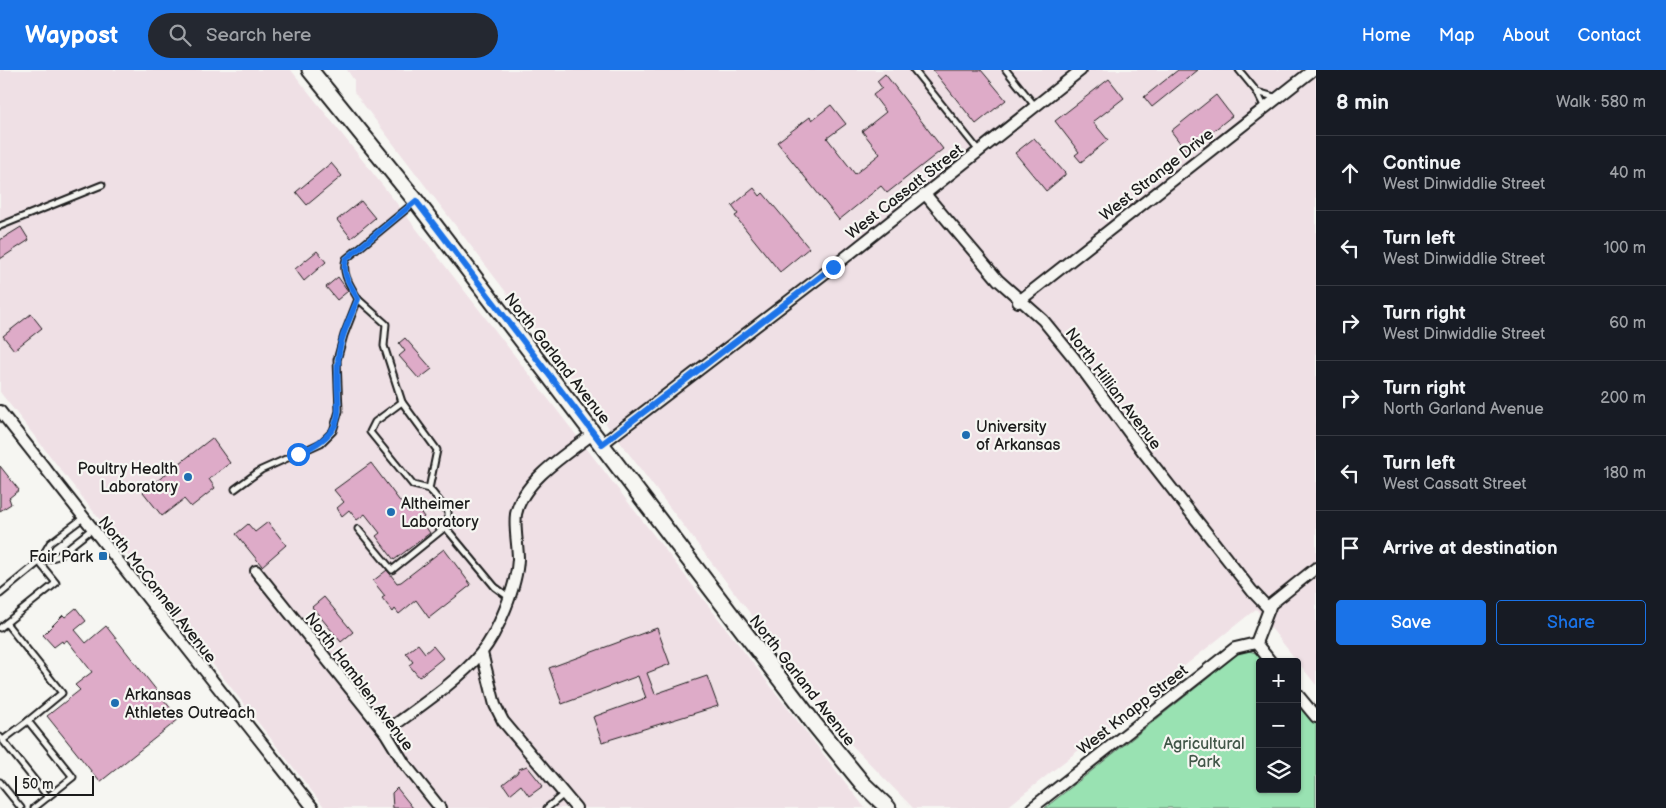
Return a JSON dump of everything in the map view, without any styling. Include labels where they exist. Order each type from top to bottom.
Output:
[{"type":"main road","name":"North Garland Avenue","points":[[310,70],[416,201],[815,724],[863,784],[888,808]]},
{"type":"street","name":"West Cassatt Street","points":[[384,732],[465,670],[482,653],[510,598],[516,576],[516,513],[536,480],[552,465],[598,438],[925,194],[1081,70]]},
{"type":"street","name":"West Strange Drive","points":[[1019,302],[1313,70]]},
{"type":"street","name":"North Hillian Avenue","points":[[925,194],[974,254],[1019,302],[1043,320],[1252,591],[1269,609]]},
{"type":"street","name":"North McConnell Avenue","points":[[0,411],[313,808]]},
{"type":"street","points":[[1268,658],[1256,643],[1271,604],[1316,568]]},
{"type":"street","name":"North Hamblen Avenue","points":[[256,572],[384,732],[404,763],[440,808]]},
{"type":"street","name":"West Knapp Street","points":[[1032,808],[1234,648],[1256,643]]},
{"type":"street","points":[[482,653],[495,705],[503,721],[576,808]]},
{"type":"street","points":[[1301,699],[1316,717]]},
{"type":"lane","points":[[914,70],[979,151]]},
{"type":"lane","points":[[1006,70],[1035,106]]},
{"type":"lane","points":[[1239,70],[1257,92],[1265,108]]},
{"type":"lane","points":[[1257,92],[1278,98]]},
{"type":"lane","points":[[0,226],[102,185]]},
{"type":"lane","points":[[416,201],[346,259],[344,266],[346,276],[358,299],[386,324],[384,346],[402,402],[437,450],[429,489]]},
{"type":"lane","points":[[235,489],[261,470],[321,443],[333,431],[339,412],[338,360],[344,335],[358,299]]},
{"type":"lane","points":[[358,529],[392,570],[446,528],[449,520],[448,512],[429,489],[413,485],[370,432],[375,422],[402,402]]},
{"type":"lane","points":[[0,594],[39,562],[50,543],[83,518]]},
{"type":"lane","points":[[446,528],[495,588],[510,598]]},
{"type":"lane","points":[[39,562],[58,556],[92,529]]},
{"type":"lane","points":[[0,628],[56,583],[39,562]]},
{"type":"lane","points":[[6,623],[62,694],[28,721],[1,739],[48,797]]},
{"type":"lane","points":[[28,721],[73,777],[34,808]]},
{"type":"lane","points":[[0,782],[21,808]]},
{"type":"lane","points":[[547,808],[565,794]]},
{"type":"shaded area","points":[[0,70],[291,70],[398,205],[865,808],[325,808],[0,392]]},
{"type":"shaded area","name":"University of Arkansas","points":[[347,70],[1316,70],[1316,685],[1301,666],[1301,658],[1295,658],[1256,609],[1006,808],[913,808],[844,737],[354,92],[354,80]]},
{"type":"green space","name":"Agricultural Park","points":[[1246,650],[1262,655],[1265,658],[1256,658],[1256,793],[1301,793],[1301,702],[1316,720],[1316,808],[1045,808],[1212,675],[1210,672],[1232,655]]},
{"type":"building","points":[[933,70],[981,70],[1006,100],[976,124]]},
{"type":"building","points":[[1178,70],[1198,70],[1152,107],[1144,97]]},
{"type":"building","points":[[885,74],[943,149],[887,193],[881,186],[839,220],[777,142],[810,117],[812,120],[831,105],[846,124],[827,138],[855,174],[880,154],[862,131],[886,112],[873,95],[882,88],[877,81]]},
{"type":"building","points":[[1109,79],[1124,98],[1093,122],[1108,140],[1081,162],[1075,155],[1079,152],[1055,121]]},
{"type":"building","points":[[1216,95],[1232,116],[1187,152],[1171,131]]},
{"type":"building","points":[[1034,138],[1065,173],[1046,191],[1015,153]]},
{"type":"building","points":[[331,163],[342,176],[307,205],[296,192]]},
{"type":"building","points":[[754,188],[760,196],[763,193],[809,248],[780,272],[735,216],[738,214],[732,206]]},
{"type":"building","points":[[361,201],[375,218],[351,238],[337,220]]},
{"type":"building","points":[[21,227],[29,240],[0,259],[0,240]]},
{"type":"building","points":[[317,251],[326,262],[304,281],[295,269]]},
{"type":"building","points":[[338,277],[348,291],[337,300],[326,287]]},
{"type":"building","points":[[31,314],[42,328],[14,350],[3,336]]},
{"type":"building","points":[[405,338],[432,369],[419,379],[399,356],[405,351],[399,343]]},
{"type":"building","name":"Poultry Health Laboratory","points":[[212,438],[230,463],[209,479],[215,488],[191,507],[184,499],[162,516],[143,492]]},
{"type":"building","name":"Altheimer Laboratory","points":[[371,463],[408,512],[416,506],[424,517],[421,520],[430,533],[394,560],[376,536],[380,533],[365,514],[357,520],[349,510],[342,516],[337,508],[344,502],[334,490]]},
{"type":"building","points":[[0,466],[19,490],[9,498],[11,504],[0,511]]},
{"type":"building","points":[[268,522],[286,545],[262,566],[236,534],[248,524],[255,532]]},
{"type":"building","points":[[444,549],[471,585],[429,618],[416,600],[399,614],[395,609],[393,612],[382,598],[385,596],[373,581],[387,570],[397,583],[401,582]]},
{"type":"building","points":[[324,597],[353,632],[341,642],[312,607]]},
{"type":"building","name":"Arkansas Athletes Outreach","points":[[76,608],[86,621],[75,630],[86,643],[106,626],[179,719],[100,782],[47,716],[80,690],[75,685],[92,672],[67,640],[54,647],[43,635],[63,615],[65,617]]},
{"type":"building","points":[[657,628],[670,664],[647,673],[655,694],[707,676],[718,706],[602,742],[593,717],[646,698],[638,676],[562,704],[549,668]]},
{"type":"building","points":[[418,644],[425,653],[433,646],[443,658],[419,677],[409,665],[413,662],[406,653]]},
{"type":"building","points":[[527,766],[543,786],[529,796],[521,785],[510,794],[503,784],[517,773],[519,769]]},
{"type":"building","points":[[397,788],[413,808],[393,808],[392,793]]},
{"type":"place","name":"University of Arkansas","points":[[966,435]]},
{"type":"place","name":"Poultry Health Laboratory","points":[[188,477]]},
{"type":"place","name":"Altheimer Laboratory","points":[[391,512]]},
{"type":"place","name":"Fair Park","points":[[103,556]]},
{"type":"place","name":"Arkansas Athletes Outreach","points":[[115,703]]},
{"type":"route","points":[[298,454],[321,443],[333,431],[339,412],[338,360],[344,335],[358,299],[346,276],[344,266],[346,259],[416,201],[602,444],[833,267]]}]
